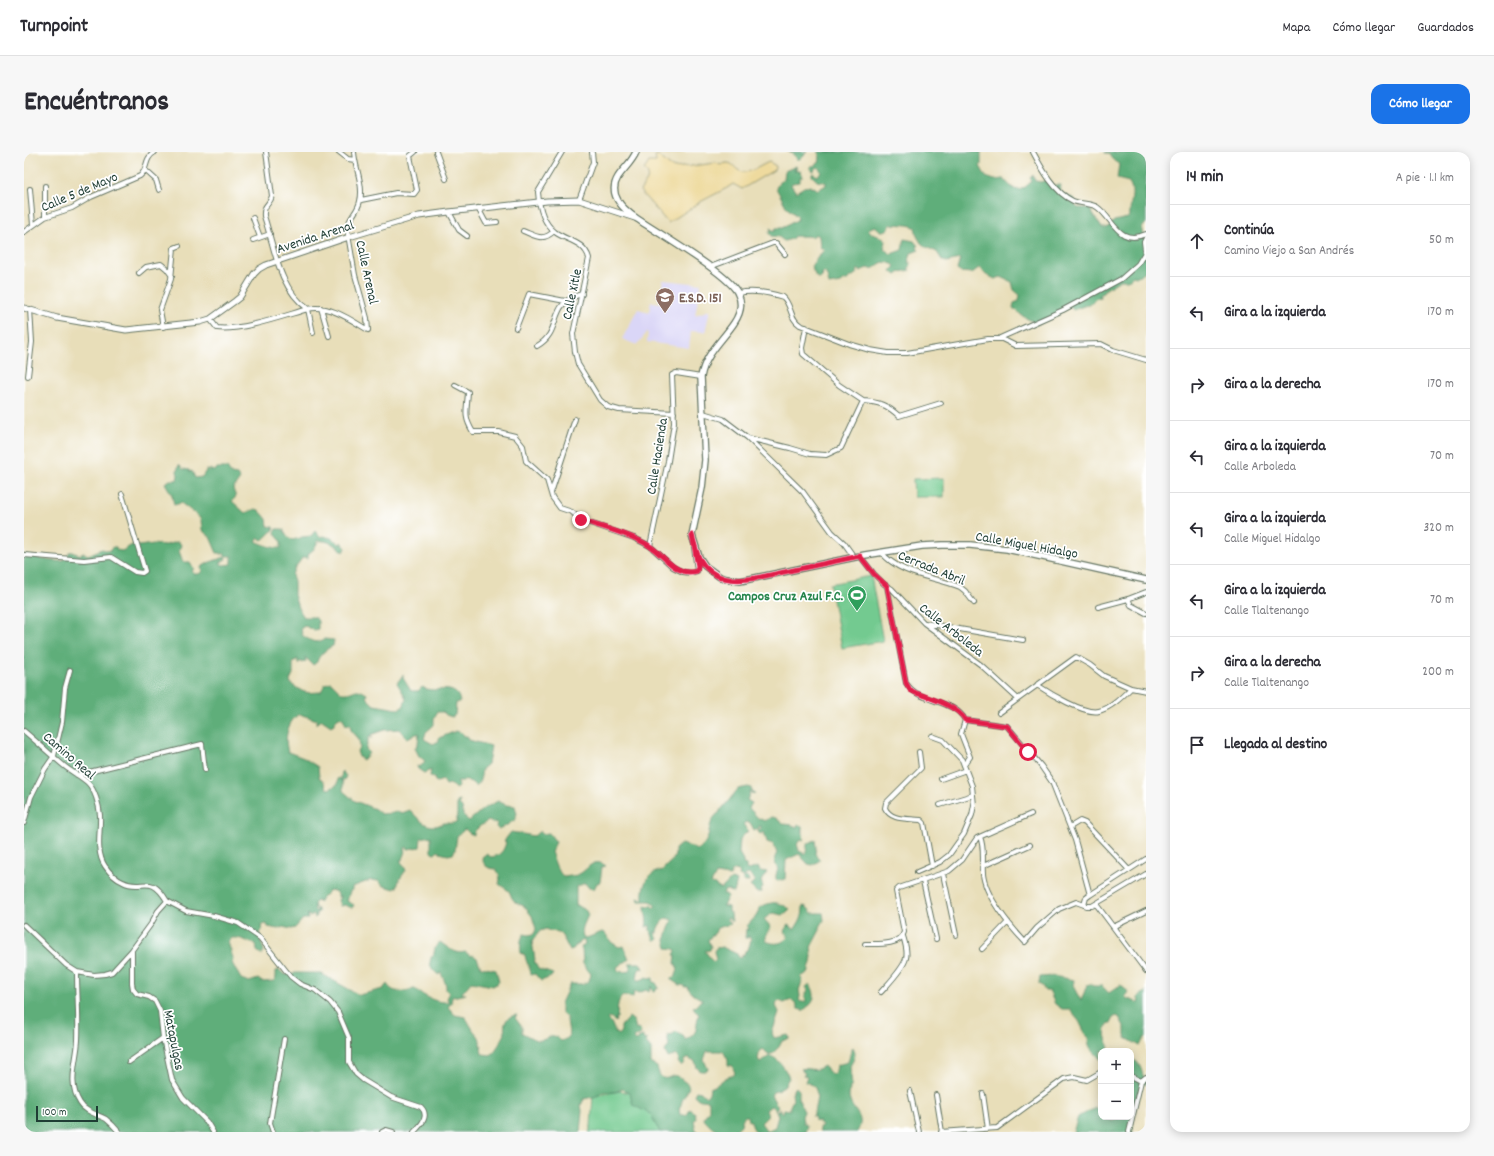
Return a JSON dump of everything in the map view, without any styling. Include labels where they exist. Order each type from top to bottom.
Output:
[{"type":"main road","points":[[636,152],[634,159],[618,177],[615,184],[614,191],[619,204],[636,218],[710,267],[734,286],[741,303],[739,312],[734,322],[709,354],[704,364],[701,377],[705,460],[702,488],[692,535]]},
{"type":"main road","name":"Calle Miguel Hidalgo","points":[[692,535],[699,557],[705,566],[713,573],[727,579],[740,581],[881,552],[922,546],[970,545],[1007,549],[1146,580]]},
{"type":"street","name":"Calle 5 de Mayo","points":[[24,232],[33,224],[45,217],[72,208],[96,194],[140,176],[149,156],[155,152]]},
{"type":"street","points":[[266,152],[272,196],[264,207],[264,212],[282,278],[288,288],[308,309],[313,333]]},
{"type":"street","points":[[339,152],[348,159],[355,160]]},
{"type":"street","points":[[354,152],[358,170],[361,200],[396,193],[414,194],[417,190],[410,156],[415,152]]},
{"type":"street","points":[[436,152],[446,179]]},
{"type":"street","points":[[523,231],[542,238],[554,231],[545,219],[539,202],[538,192],[562,152]]},
{"type":"street","points":[[579,200],[593,162],[592,152]]},
{"type":"street","points":[[1033,152],[1053,186],[1073,201],[1097,207],[1122,234],[1138,238],[1146,234]]},
{"type":"street","points":[[144,170],[156,180],[159,190]]},
{"type":"street","points":[[45,186],[45,217]]},
{"type":"street","points":[[30,189],[33,224]]},
{"type":"street","name":"Calle Arenal","points":[[321,308],[352,320],[368,330],[367,318],[355,275],[347,223],[361,200]]},
{"type":"street","name":"Avenida Arenal","points":[[27,308],[57,318],[126,330],[200,322],[210,319],[240,296],[259,268],[349,237],[419,216],[478,208],[579,200],[636,218]]},
{"type":"street","points":[[478,208],[486,223],[497,222]]},
{"type":"street","points":[[449,212],[459,230],[467,236]]},
{"type":"street","points":[[253,218],[260,237]]},
{"type":"street","name":"Calle Xitle","points":[[554,231],[580,244],[588,254],[589,261],[573,334],[574,352],[578,364],[595,393],[604,404],[613,409],[674,413]]},
{"type":"street","points":[[253,240],[270,234]]},
{"type":"street","points":[[998,339],[1063,310],[1121,279],[1138,264],[1144,254],[1144,242],[1146,238]]},
{"type":"street","points":[[710,267],[773,243],[776,243],[785,254]]},
{"type":"street","points":[[163,327],[160,310],[172,276],[174,248],[179,246]]},
{"type":"street","points":[[139,273],[146,267],[161,264],[172,276]]},
{"type":"street","points":[[738,293],[759,293],[783,297],[794,321],[849,344],[874,351],[907,353],[977,340],[1002,339],[1016,346],[1101,344],[1113,350],[1146,360]]},
{"type":"street","points":[[516,328],[529,294],[565,301]]},
{"type":"street","points":[[537,346],[548,338],[561,305],[571,296],[582,294]]},
{"type":"street","points":[[210,319],[217,328],[227,329],[278,318],[315,307],[321,308],[329,336]]},
{"type":"street","points":[[27,308],[32,342],[28,376]]},
{"type":"street","points":[[806,327],[802,348],[804,354],[839,385],[863,401],[876,402],[892,409],[899,416],[941,403]]},
{"type":"street","name":"Calle Hacienda","points":[[650,546],[668,461],[674,423],[672,375],[676,373],[701,377]]},
{"type":"street","points":[[454,386],[468,392],[466,422],[473,432],[499,432],[515,436],[523,446],[526,461],[546,480],[552,497],[560,508],[572,512],[581,520],[634,538],[650,546],[672,567],[683,572],[691,573],[697,571],[698,566],[692,535]]},
{"type":"street","points":[[748,438],[810,454],[826,455],[841,448],[863,401]]},
{"type":"street","name":"Calle Arboleda","points":[[703,413],[723,419],[748,438],[803,492],[832,532],[874,574],[892,589],[924,623],[981,665],[1018,700]]},
{"type":"street","points":[[551,493],[575,419]]},
{"type":"street","points":[[24,555],[84,560],[111,557],[135,572],[142,573],[145,571],[122,494]]},
{"type":"street","name":"Cerrada Abril","points":[[881,552],[887,560],[899,568],[960,587],[974,603]]},
{"type":"street","points":[[887,586],[906,683],[910,690],[955,710],[962,715],[965,720],[961,734],[970,757],[964,765]]},
{"type":"street","points":[[1098,607],[1128,599],[1146,592]]},
{"type":"street","points":[[1128,599],[1131,605],[1146,613]]},
{"type":"street","points":[[924,623],[1023,640]]},
{"type":"street","points":[[999,713],[1076,657],[1090,665],[1104,676],[1131,688],[1146,691]]},
{"type":"street","points":[[24,823],[31,797],[45,769],[54,756],[62,722],[65,688],[70,670]]},
{"type":"street","points":[[1037,685],[1072,704],[1093,712],[1098,712],[1116,702],[1131,688]]},
{"type":"street","points":[[965,720],[1007,726],[1041,766],[1052,782],[1075,840],[1090,895]]},
{"type":"street","name":"Camino Real","points":[[24,731],[64,766],[89,784],[100,814],[99,848],[104,865],[123,883],[155,886],[161,891],[167,901]]},
{"type":"street","points":[[917,872],[932,866],[949,855],[964,834],[972,815],[972,786],[962,760],[943,740],[932,736]]},
{"type":"street","points":[[77,775],[202,744],[205,770]]},
{"type":"street","points":[[919,752],[921,768],[886,803],[885,808],[891,816],[921,820],[924,823],[932,866]]},
{"type":"street","points":[[942,779],[966,770]]},
{"type":"street","points":[[940,805],[973,795]]},
{"type":"street","points":[[881,992],[903,965],[906,958],[903,936],[904,932],[896,891],[899,888],[949,871],[962,860],[978,838],[1031,814]]},
{"type":"street","points":[[1070,827],[1080,821],[1085,823],[1129,870]]},
{"type":"street","points":[[980,837],[983,875],[986,885],[1008,922],[1025,942],[1037,928],[1059,909],[1076,902],[1092,906],[1146,874]]},
{"type":"street","points":[[983,866],[1030,845]]},
{"type":"street","points":[[1084,905],[1086,898],[1090,895],[1146,859]]},
{"type":"street","points":[[943,874],[956,935]]},
{"type":"street","points":[[923,881],[936,939]]},
{"type":"street","points":[[24,925],[66,966],[77,972],[94,975],[112,972],[132,950],[151,924],[158,911],[167,901],[186,911],[214,916],[238,923],[260,938],[291,977],[300,984],[315,990],[330,1002],[338,1012],[349,1038],[349,1062],[356,1074],[391,1097],[421,1107],[425,1114],[423,1123],[414,1132]]},
{"type":"street","points":[[1096,904],[1146,971]]},
{"type":"street","points":[[1113,927],[1146,911]]},
{"type":"street","points":[[982,949],[1008,922]]},
{"type":"street","points":[[865,944],[894,942],[903,936]]},
{"type":"street","name":"Matapulgas","points":[[132,950],[133,989],[137,994],[155,1001],[160,1011],[163,1038],[172,1080],[183,1098],[207,1122],[213,1132]]},
{"type":"street","points":[[1142,965],[1146,962]]},
{"type":"street","points":[[77,972],[78,1041],[72,1075],[76,1093],[80,1104],[86,1109],[105,1119],[119,1132]]},
{"type":"street","points":[[129,1062],[163,1038]]},
{"type":"street","points":[[273,1132],[270,1123],[284,1039]]},
{"type":"street","points":[[936,1095],[942,1132],[997,1128],[1064,1079],[1074,1077],[1087,1080],[1098,1074]]},
{"type":"street","points":[[1128,1132],[1141,1081],[1146,1077]]},
{"type":"street","points":[[1134,1078],[1141,1081]]},
{"type":"street","points":[[910,1091],[919,1132]]},
{"type":"street","points":[[983,1094],[988,1129]]},
{"type":"street","points":[[382,1132],[386,1130],[393,1132]]},
{"type":"shaded area","name":"E.S.D. 151","points":[[663,280],[701,284],[695,315],[710,310],[705,332],[691,331],[689,348],[647,342],[648,331],[637,345],[622,339],[638,309],[649,312],[651,302],[660,303]]},
{"type":"green space","points":[[789,152],[807,152],[800,159],[797,159]]},
{"type":"green space","points":[[818,152],[981,152],[980,166],[986,177],[994,180],[1004,179],[1011,187],[1017,190],[1020,190],[1028,185],[1032,181],[1030,178],[1033,175],[1035,181],[1041,182],[1049,179],[1051,187],[1061,185],[1060,191],[1062,194],[1074,199],[1075,205],[1078,208],[1089,208],[1102,228],[1107,228],[1114,221],[1128,218],[1130,215],[1132,190],[1129,182],[1117,179],[1119,164],[1105,152],[1146,152],[1146,223],[1142,228],[1142,233],[1144,235],[1142,238],[1146,238],[1146,271],[1136,277],[1133,276],[1125,280],[1120,280],[1103,291],[1103,293],[1099,296],[1101,297],[1095,299],[1092,303],[1073,310],[1072,307],[1065,308],[1058,315],[1033,326],[1033,322],[1013,309],[1014,303],[1019,301],[1020,295],[1014,290],[1012,282],[1001,277],[995,279],[985,274],[980,267],[972,273],[960,272],[957,270],[960,259],[946,262],[942,260],[937,252],[921,243],[917,236],[915,227],[891,224],[885,231],[881,231],[875,226],[868,229],[872,234],[884,238],[886,241],[884,249],[891,254],[902,250],[904,239],[914,241],[919,250],[911,253],[908,263],[911,263],[910,267],[908,268],[910,270],[900,272],[896,275],[891,271],[895,266],[884,262],[871,269],[867,268],[860,271],[858,269],[857,273],[847,280],[829,285],[825,272],[821,274],[823,276],[820,279],[815,276],[813,271],[812,265],[824,250],[820,247],[819,236],[816,234],[812,237],[794,236],[792,239],[784,241],[779,237],[771,236],[768,232],[771,232],[770,228],[774,231],[776,228],[782,228],[797,220],[798,217],[787,208],[776,188],[780,181],[784,179],[785,171],[796,166],[797,168],[795,168],[794,172],[796,169],[798,172],[801,171],[803,177],[800,177],[800,182],[792,183],[791,185],[796,192],[804,187],[811,186],[811,188],[814,187],[818,190],[826,185],[826,182],[817,181],[812,176],[812,173],[818,176],[821,171],[818,167],[815,168],[814,171],[810,169],[811,166],[819,163],[820,158]]},
{"type":"green space","points":[[179,465],[183,469],[189,470],[190,472],[192,471],[195,478],[202,477],[207,469],[210,472],[210,469],[213,471],[217,468],[227,468],[231,474],[237,475],[240,479],[233,489],[236,497],[232,501],[245,513],[255,509],[259,510],[267,519],[268,526],[273,527],[274,530],[262,540],[259,538],[256,541],[258,542],[272,547],[281,548],[281,541],[275,534],[276,529],[283,529],[288,537],[293,540],[311,536],[315,531],[320,537],[323,536],[331,538],[341,545],[341,542],[346,548],[344,552],[328,542],[318,541],[314,549],[308,554],[308,558],[303,557],[294,569],[292,575],[294,581],[294,595],[298,608],[304,617],[315,617],[318,621],[318,629],[314,630],[305,626],[301,628],[302,635],[315,642],[324,639],[334,640],[333,646],[323,652],[317,662],[313,665],[305,657],[306,661],[302,663],[301,661],[298,664],[298,659],[293,662],[293,674],[290,680],[291,684],[305,692],[311,693],[321,692],[325,684],[331,682],[342,693],[359,690],[367,694],[366,697],[374,705],[398,709],[403,707],[406,700],[397,683],[403,675],[403,678],[411,691],[418,691],[422,687],[431,690],[448,690],[456,693],[459,698],[460,702],[456,703],[455,715],[452,717],[443,712],[437,712],[434,719],[434,725],[426,732],[424,739],[433,744],[439,741],[439,738],[456,731],[462,733],[464,736],[467,736],[469,740],[491,746],[488,764],[482,769],[478,784],[476,786],[465,780],[458,781],[457,782],[459,785],[456,789],[450,784],[446,785],[443,780],[437,782],[435,781],[434,777],[430,776],[431,770],[424,773],[418,769],[417,766],[420,767],[425,761],[419,756],[415,748],[418,744],[419,733],[407,738],[399,729],[384,730],[370,735],[373,738],[369,737],[366,749],[369,753],[363,760],[359,757],[357,751],[360,748],[359,739],[351,730],[350,724],[346,725],[343,718],[338,717],[331,726],[322,720],[316,724],[317,720],[299,714],[289,726],[286,742],[288,752],[304,758],[318,767],[319,777],[324,782],[326,788],[329,789],[337,785],[338,778],[341,779],[342,771],[346,776],[344,780],[341,780],[343,782],[343,791],[355,801],[375,809],[381,814],[393,813],[397,811],[402,813],[410,810],[427,825],[436,826],[444,823],[457,822],[457,802],[460,801],[459,804],[462,807],[463,815],[469,821],[483,809],[498,801],[506,805],[515,806],[517,814],[516,819],[498,829],[495,821],[494,823],[488,821],[474,832],[474,835],[465,829],[457,836],[453,854],[448,855],[440,853],[438,850],[435,853],[431,852],[431,836],[421,838],[420,847],[405,848],[402,860],[400,860],[406,870],[399,880],[397,887],[395,889],[384,886],[378,881],[371,880],[352,887],[347,901],[354,905],[352,908],[345,905],[340,906],[338,900],[341,896],[338,897],[338,894],[330,890],[319,903],[318,900],[314,904],[314,910],[317,912],[317,908],[319,912],[315,914],[317,915],[315,918],[314,915],[311,917],[307,914],[308,919],[303,919],[295,928],[291,929],[283,927],[278,929],[268,927],[267,924],[261,925],[262,930],[259,935],[264,951],[262,955],[257,951],[256,944],[241,939],[232,938],[228,942],[233,958],[232,963],[241,979],[249,982],[258,979],[262,982],[274,981],[276,971],[279,970],[285,975],[295,973],[320,973],[359,995],[383,989],[387,984],[390,988],[396,991],[415,989],[431,999],[440,1002],[449,1002],[447,999],[449,993],[446,990],[442,976],[440,972],[439,975],[435,972],[430,963],[431,957],[433,956],[437,945],[440,942],[455,951],[462,953],[465,952],[471,956],[473,955],[477,958],[481,967],[496,970],[499,982],[493,986],[471,982],[461,994],[466,994],[452,997],[451,1003],[448,1007],[455,1015],[466,1018],[479,1037],[480,1046],[482,1046],[482,1054],[491,1055],[493,1053],[505,1034],[504,1027],[506,1021],[510,1017],[517,1015],[515,1018],[522,1027],[522,1033],[533,1039],[541,1040],[554,1036],[561,1041],[568,1038],[569,1033],[567,1018],[561,1013],[561,1003],[570,984],[583,984],[589,981],[591,974],[583,964],[581,949],[582,945],[583,946],[585,943],[583,940],[570,951],[559,932],[549,931],[546,929],[540,931],[532,941],[534,961],[538,969],[553,974],[551,977],[541,981],[535,974],[531,975],[525,955],[521,953],[520,946],[524,934],[534,934],[536,929],[532,916],[524,906],[516,903],[509,891],[499,884],[500,878],[496,869],[486,866],[482,857],[486,854],[491,857],[499,854],[505,845],[506,842],[504,841],[511,832],[534,836],[540,831],[542,834],[549,833],[556,842],[551,852],[557,869],[564,877],[577,875],[594,863],[601,863],[606,866],[602,867],[600,882],[597,883],[594,889],[589,888],[585,883],[576,887],[576,906],[578,905],[580,908],[585,909],[588,915],[582,933],[584,939],[602,932],[605,933],[611,942],[619,947],[624,946],[629,959],[617,967],[618,971],[630,971],[630,963],[640,963],[643,969],[640,968],[637,980],[647,977],[648,979],[653,978],[653,981],[659,988],[653,992],[651,986],[649,992],[646,990],[639,993],[634,992],[633,997],[622,996],[618,1004],[617,1018],[615,1018],[616,1021],[615,1022],[611,1017],[608,1019],[618,1035],[621,1031],[621,1026],[629,1017],[634,1021],[636,1029],[638,1028],[640,1030],[641,1034],[634,1039],[636,1041],[643,1036],[643,1039],[647,1040],[646,1043],[651,1049],[651,1063],[657,1067],[661,1076],[663,1078],[668,1078],[678,1076],[687,1084],[689,1087],[679,1108],[680,1115],[687,1115],[690,1109],[695,1113],[696,1118],[694,1121],[696,1130],[699,1132],[660,1132],[652,1115],[633,1105],[630,1094],[623,1089],[614,1092],[603,1092],[597,1096],[584,1099],[581,1105],[582,1111],[580,1132],[24,1132],[24,554],[49,560],[64,561],[70,552],[79,555],[84,553],[88,555],[102,549],[109,551],[113,547],[116,547],[117,550],[122,551],[132,545],[166,545],[179,542],[181,545],[179,551],[183,562],[190,562],[194,569],[192,571],[194,574],[199,574],[202,571],[201,567],[210,562],[225,557],[226,559],[220,563],[223,565],[232,564],[232,556],[225,556],[224,553],[221,555],[220,553],[217,553],[210,537],[202,530],[201,520],[198,516],[181,503],[174,505],[172,495],[165,483],[170,480],[177,480]]},
{"type":"green space","points":[[944,478],[944,497],[914,497],[913,479]]},
{"type":"green space","name":"Campos Cruz Azul F.C.","points":[[871,576],[883,641],[842,648],[830,584]]},
{"type":"green space","points":[[748,787],[755,793],[752,794],[751,791],[749,792],[750,793],[747,800],[752,803],[749,808],[758,818],[765,821],[771,817],[776,818],[783,824],[797,827],[798,824],[802,827],[804,840],[801,839],[797,844],[799,851],[805,854],[807,844],[815,840],[815,854],[820,860],[813,865],[808,864],[799,854],[786,860],[785,879],[778,881],[776,880],[776,875],[778,869],[774,861],[777,853],[773,844],[767,842],[764,832],[760,834],[758,832],[761,826],[759,826],[758,831],[756,829],[754,830],[751,824],[746,822],[743,824],[748,831],[740,839],[739,853],[743,860],[743,864],[746,865],[746,869],[749,870],[758,867],[760,871],[767,872],[761,881],[763,887],[761,889],[762,892],[757,893],[750,886],[755,880],[749,874],[744,877],[748,878],[749,881],[746,882],[743,881],[743,877],[739,876],[740,873],[737,870],[732,871],[730,876],[716,874],[711,884],[716,885],[721,889],[731,879],[737,881],[734,893],[727,890],[724,891],[723,894],[728,896],[723,906],[729,907],[732,922],[729,917],[727,919],[731,924],[717,928],[715,933],[708,940],[711,947],[710,950],[705,951],[713,962],[716,960],[714,951],[716,948],[722,947],[737,954],[739,958],[743,954],[744,955],[745,951],[748,950],[751,940],[748,935],[748,938],[745,938],[746,929],[749,930],[747,926],[759,913],[760,907],[769,904],[778,903],[790,909],[783,915],[773,913],[764,919],[771,927],[766,936],[766,941],[772,943],[781,942],[788,937],[785,931],[787,925],[792,927],[794,930],[801,919],[803,906],[807,907],[812,913],[823,913],[824,920],[811,947],[812,956],[809,972],[801,977],[803,979],[799,990],[799,1000],[801,1002],[806,1002],[805,996],[808,990],[806,987],[810,984],[814,993],[814,999],[803,1012],[802,1010],[798,1009],[796,1003],[791,1000],[784,1003],[780,1001],[777,1002],[776,1006],[779,1012],[772,1033],[774,1038],[788,1035],[790,1038],[782,1041],[779,1047],[772,1054],[768,1054],[763,1049],[760,1050],[758,1059],[760,1062],[770,1056],[774,1057],[782,1065],[789,1078],[784,1086],[779,1089],[779,1091],[777,1090],[773,1092],[771,1095],[778,1107],[776,1110],[771,1106],[766,1110],[768,1116],[761,1123],[767,1131],[775,1127],[778,1116],[776,1111],[779,1112],[779,1109],[783,1113],[784,1109],[790,1110],[793,1100],[792,1093],[795,1091],[792,1091],[796,1087],[799,1090],[799,1100],[804,1112],[802,1116],[803,1123],[807,1126],[805,1132],[756,1132],[751,1121],[749,1121],[748,1116],[745,1116],[736,1132],[724,1132],[713,1129],[703,1118],[709,1111],[709,1101],[698,1099],[694,1095],[696,1091],[701,1092],[706,1097],[710,1088],[735,1073],[732,1065],[728,1066],[728,1060],[723,1051],[707,1051],[704,1060],[708,1069],[705,1071],[700,1071],[695,1062],[689,1059],[690,1058],[684,1060],[684,1063],[681,1066],[676,1055],[668,1058],[665,1051],[669,1046],[667,1035],[673,1034],[676,1031],[684,1037],[685,1040],[690,1037],[695,1032],[699,1015],[693,1007],[703,1000],[692,993],[688,987],[679,985],[670,979],[675,977],[678,969],[675,963],[676,955],[674,955],[676,951],[675,949],[667,948],[665,940],[672,920],[667,918],[665,919],[659,926],[657,933],[654,931],[658,939],[655,941],[650,930],[650,925],[646,927],[647,919],[645,906],[649,907],[651,905],[653,908],[656,906],[650,901],[639,901],[638,898],[643,900],[643,890],[646,881],[653,874],[663,870],[672,861],[675,854],[675,849],[681,844],[692,847],[696,850],[702,846],[706,841],[710,826],[715,816],[720,812],[720,810],[738,789]]},
{"type":"green space","points":[[1053,976],[1074,980],[1073,986],[1081,1001],[1087,985],[1090,984],[1093,986],[1102,986],[1109,993],[1120,985],[1128,992],[1125,996],[1126,998],[1138,1003],[1139,1000],[1137,998],[1146,991],[1146,1037],[1140,1046],[1126,1038],[1125,1028],[1119,1017],[1116,1016],[1106,1028],[1105,1034],[1109,1045],[1108,1048],[1098,1048],[1098,1056],[1089,1045],[1088,1037],[1084,1033],[1079,1021],[1069,1009],[1062,1009],[1055,1004],[1049,991],[1045,991],[1039,984],[1040,977]]},
{"type":"green space","points":[[853,1047],[855,1055],[850,1066],[852,1086],[850,1087],[849,1097],[852,1106],[858,1114],[860,1126],[857,1132],[820,1132],[819,1127],[821,1128],[822,1124],[820,1124],[819,1120],[816,1122],[815,1118],[812,1116],[814,1116],[817,1095],[816,1090],[810,1084],[805,1082],[807,1076],[804,1075],[805,1073],[802,1071],[803,1069],[817,1069],[824,1066],[832,1075],[836,1071],[837,1065],[848,1062]]},
{"type":"green space","points":[[1134,1061],[1136,1061],[1146,1080],[1146,1085],[1142,1082],[1134,1102]]},
{"type":"green space","points":[[621,1091],[632,1094],[657,1117],[663,1132],[589,1132],[591,1126],[593,1096]]},
{"type":"green space","points":[[1095,1108],[1098,1109],[1098,1120],[1111,1120],[1112,1122],[1115,1120],[1132,1120],[1132,1130],[1134,1132],[1073,1132],[1078,1117]]},
{"type":"sand","points":[[658,155],[674,168],[716,163],[721,165],[729,163],[738,170],[747,172],[769,162],[776,166],[774,170],[742,189],[733,184],[702,201],[668,223],[640,191],[647,180],[648,174],[644,170],[649,162],[656,162],[655,156]]},
{"type":"place","name":"E.S.D. 151","points":[[665,314]]},
{"type":"place","name":"Campos Cruz Azul F.C.","points":[[857,612]]},
{"type":"route","points":[[581,520],[634,538],[650,546],[672,567],[683,572],[691,573],[697,571],[698,566],[692,535],[699,557],[705,566],[720,577],[740,581],[860,556],[874,574],[887,586],[906,683],[910,690],[955,710],[962,715],[965,720],[1007,726],[1028,752]]}]
